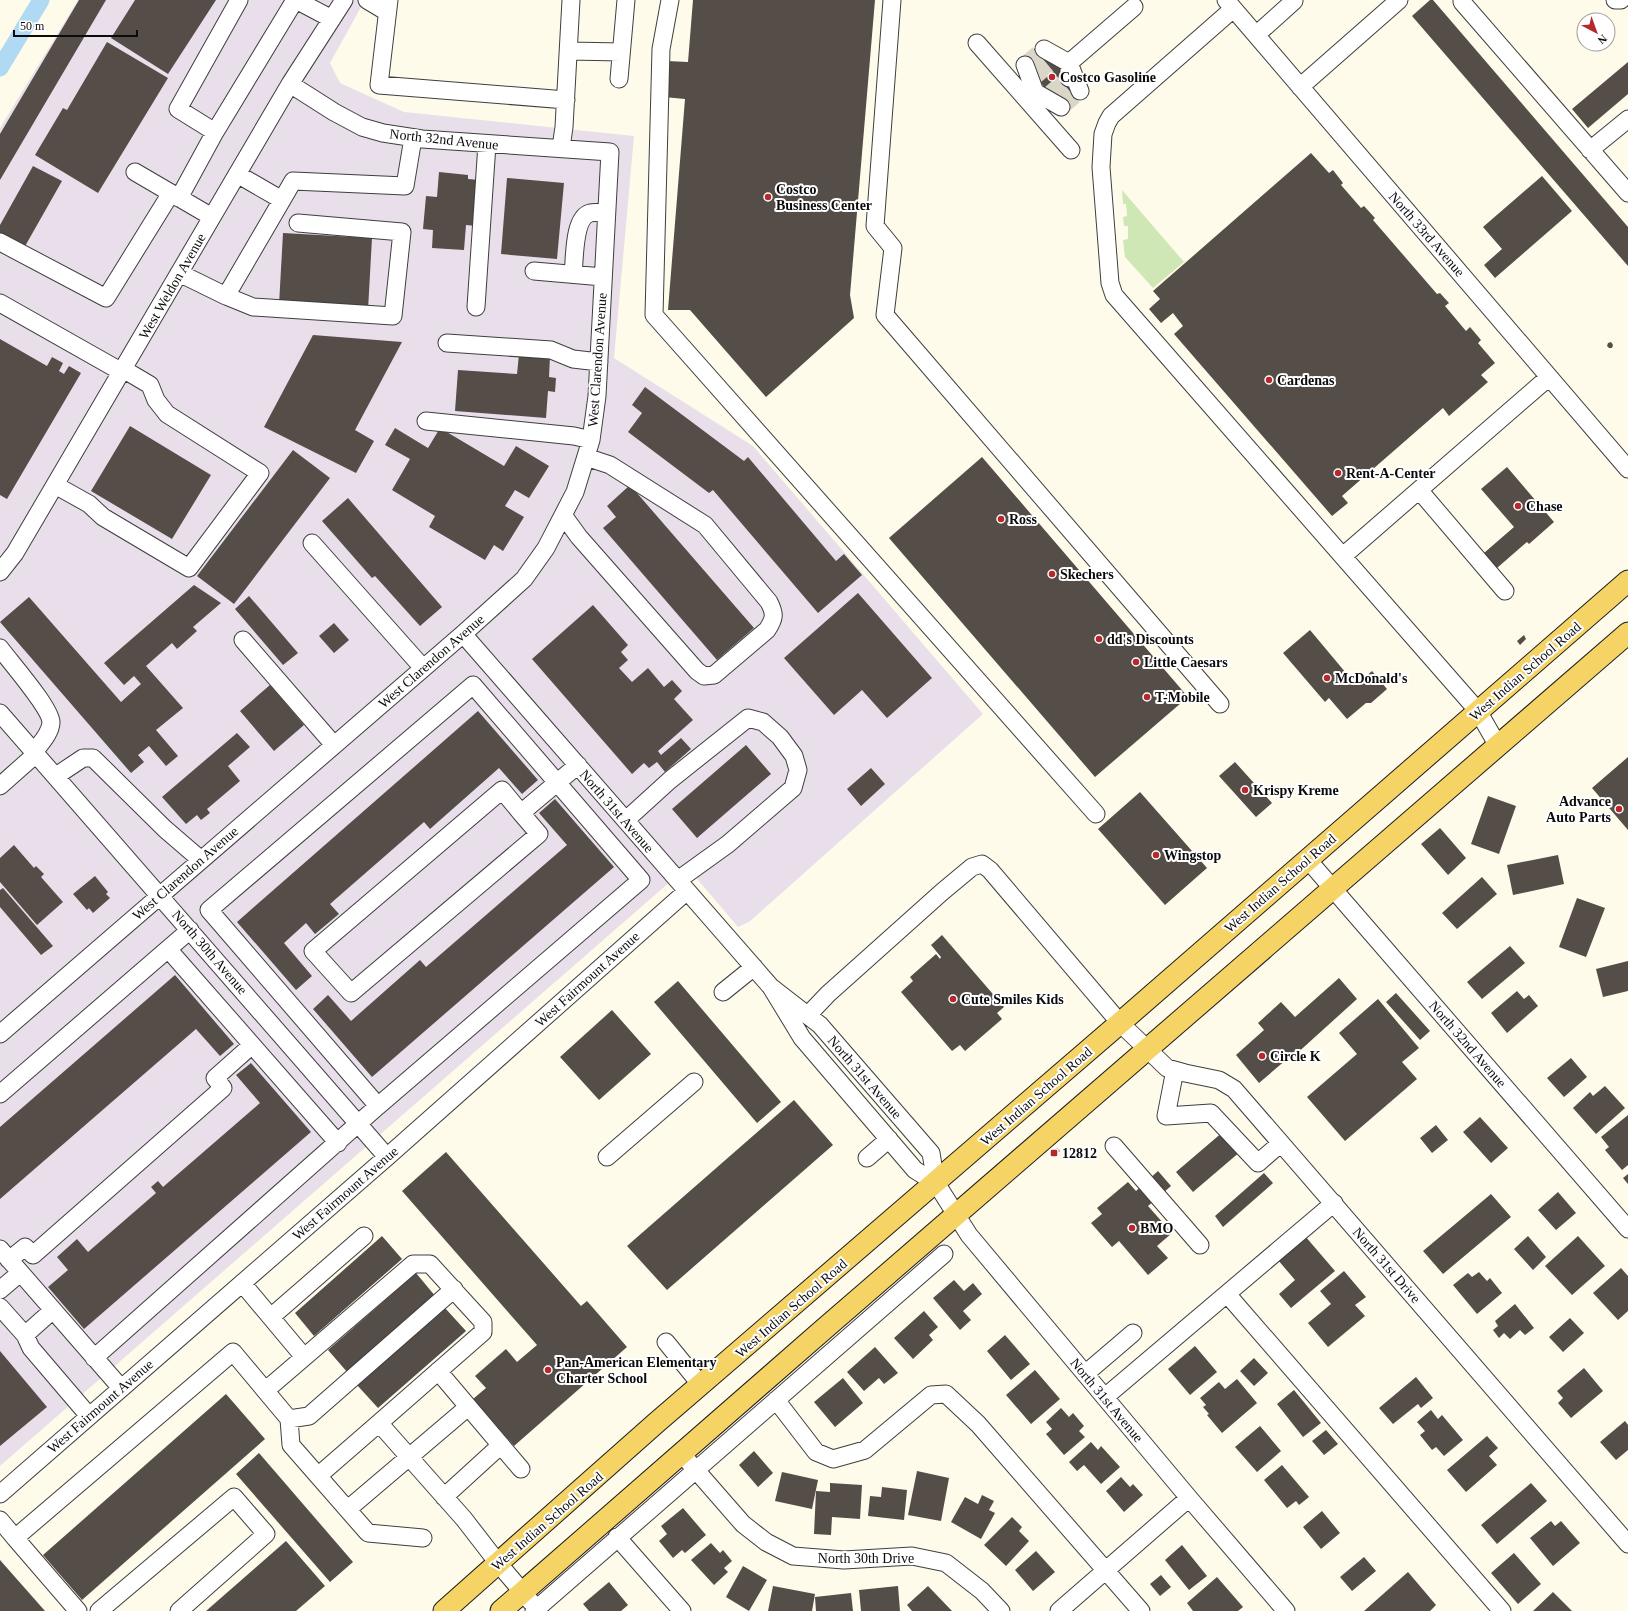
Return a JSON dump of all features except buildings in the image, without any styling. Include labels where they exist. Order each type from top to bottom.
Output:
[{"type":"main road","name":"West Indian School Road","points":[[444,1611],[701,1385],[1120,1024],[1628,581]]},
{"type":"main road","points":[[501,1611],[681,1453],[1628,633]]},
{"type":"street","points":[[215,132],[178,108],[238,0]]},
{"type":"street","points":[[0,242],[106,298],[175,195],[296,0],[332,19]]},
{"type":"street","name":"West Weldon Avenue","points":[[0,572],[15,553],[290,84],[344,0]]},
{"type":"street","points":[[368,0],[388,6],[379,85],[566,100]]},
{"type":"street","points":[[561,148],[566,100],[571,0]]},
{"type":"street","points":[[619,79],[626,0]]},
{"type":"street","points":[[670,0],[661,49],[654,315],[1096,814]]},
{"type":"street","points":[[892,0],[875,226],[892,248],[885,315],[1220,704]]},
{"type":"street","points":[[1256,35],[1294,0]]},
{"type":"street","points":[[1300,87],[1399,0]]},
{"type":"street","points":[[1614,0],[1621,0]]},
{"type":"street","points":[[1462,1],[1628,193]]},
{"type":"street","points":[[1229,4],[1111,116],[1107,123],[1103,134],[1101,167],[1110,283],[1114,295],[1478,711],[1498,746]]},
{"type":"street","name":"North 33rd Avenue","points":[[1229,4],[1628,469]]},
{"type":"street","points":[[1080,91],[1059,63],[1134,7]]},
{"type":"street","points":[[978,43],[1035,85],[1061,107]]},
{"type":"street","points":[[568,51],[621,52]]},
{"type":"street","name":"North 32nd Avenue","points":[[290,84],[362,128],[383,133],[413,138],[610,152]]},
{"type":"street","points":[[1035,85],[1071,150]]},
{"type":"street","points":[[1590,150],[1628,119]]},
{"type":"street","points":[[226,296],[293,181],[404,186],[413,138]]},
{"type":"street","points":[[476,307],[487,144]]},
{"type":"street","name":"West Clarendon Avenue","points":[[0,1034],[463,634],[524,579],[546,548],[576,492],[591,440],[597,396],[610,152]]},
{"type":"street","points":[[135,172],[212,217]]},
{"type":"street","points":[[238,174],[282,200]]},
{"type":"street","points":[[573,274],[578,226],[583,218],[591,213],[606,213]]},
{"type":"street","points":[[179,273],[226,296],[253,307],[393,316],[402,232],[298,223]]},
{"type":"street","points":[[534,271],[603,277]]},
{"type":"street","points":[[0,303],[122,371],[150,384],[156,400],[167,414],[260,474],[189,568],[103,517],[89,504],[55,485]]},
{"type":"street","points":[[447,343],[552,350],[572,359],[599,362]]},
{"type":"street","points":[[1343,556],[1549,377]]},
{"type":"street","points":[[426,421],[574,436],[591,440]]},
{"type":"street","points":[[563,515],[579,537],[697,671],[704,676],[714,675],[767,630],[772,622],[774,612],[769,602],[705,525],[610,465],[586,457]]},
{"type":"street","points":[[1419,490],[1505,591]]},
{"type":"street","points":[[312,543],[423,668]]},
{"type":"street","name":"North 31st Avenue","points":[[463,634],[772,987],[820,1025],[931,1153],[936,1183],[970,1235],[1189,1498],[1286,1611]]},
{"type":"street","points":[[243,640],[334,745]]},
{"type":"street","points":[[0,648],[46,707],[51,722],[47,735],[35,753],[0,786]]},
{"type":"street","points":[[480,693],[500,676]]},
{"type":"street","points":[[378,1106],[209,910],[473,685],[641,880]]},
{"type":"street","name":"North 30th Avenue","points":[[0,713],[387,1157]]},
{"type":"street","name":"West Fairmount Avenue","points":[[0,1494],[387,1157],[682,885],[794,788],[798,770],[794,756],[780,737],[763,722],[748,718],[670,780],[626,820]]},
{"type":"street","points":[[56,776],[83,758],[92,758],[165,829],[201,860]]},
{"type":"street","points":[[521,813],[578,766]]},
{"type":"street","points":[[502,790],[521,813],[539,834],[351,993],[313,950],[502,790]]},
{"type":"street","name":"North 32nd Avenue","points":[[1308,860],[1628,1229]]},
{"type":"street","points":[[94,1358],[378,1106],[641,880],[661,861]]},
{"type":"street","name":"North 31st Drive","points":[[808,1015],[828,994],[942,892],[972,866],[982,864],[990,870],[1120,1024],[1167,1068],[1219,1080],[1234,1089],[1628,1544]]},
{"type":"street","points":[[0,1094],[190,930]]},
{"type":"street","points":[[168,949],[338,1143]]},
{"type":"street","points":[[723,992],[754,967]]},
{"type":"street","name":"North 31st Avenue","points":[[772,987],[802,1038],[915,1170],[936,1183]]},
{"type":"street","points":[[120,1388],[5,1255],[25,1247],[33,1254],[223,1088],[215,1078],[252,1045]]},
{"type":"street","points":[[1175,1070],[1166,1116],[1212,1113],[1258,1163],[1281,1144]]},
{"type":"street","points":[[606,1157],[694,1082]]},
{"type":"street","points":[[867,1158],[889,1139]]},
{"type":"street","points":[[1114,1146],[1200,1245]]},
{"type":"street","points":[[1105,1397],[1334,1203]]},
{"type":"street","points":[[271,1318],[364,1236]]},
{"type":"street","points":[[379,1423],[444,1497],[523,1592],[536,1610],[617,1537],[944,1254]]},
{"type":"street","points":[[266,1390],[413,1264],[430,1264],[483,1322],[483,1332],[318,1476]]},
{"type":"street","points":[[0,1290],[20,1273]]},
{"type":"street","points":[[242,1283],[304,1357]]},
{"type":"street","points":[[289,1419],[309,1416],[454,1290]]},
{"type":"street","points":[[1226,1294],[1502,1611]]},
{"type":"street","points":[[0,1306],[25,1335],[31,1348],[89,1416]]},
{"type":"street","points":[[25,1335],[53,1310]]},
{"type":"street","points":[[1085,1374],[1133,1333]]},
{"type":"street","points":[[666,1342],[701,1385]]},
{"type":"street","points":[[15,1538],[233,1352],[289,1419],[291,1445],[368,1533],[423,1538]]},
{"type":"street","points":[[438,1371],[521,1469]]},
{"type":"street","points":[[776,1400],[816,1452],[833,1459],[864,1450],[931,1395],[946,1394],[978,1424],[1141,1611]]},
{"type":"street","points":[[348,1509],[468,1407]]},
{"type":"street","points":[[444,1497],[501,1445]]},
{"type":"street","name":"North 30th Drive","points":[[681,1453],[743,1524],[766,1542],[793,1556],[844,1560],[912,1556],[946,1563],[982,1591],[1001,1611]]},
{"type":"street","points":[[99,1611],[234,1497],[266,1534],[179,1611]]},
{"type":"street","points":[[1059,1611],[1107,1571],[1189,1498]]},
{"type":"street","points":[[0,1520],[78,1611]]},
{"type":"street","points":[[617,1537],[682,1611]]},
{"type":"shaded area","points":[[78,0],[365,0],[330,63],[340,83],[404,112],[634,136],[614,358],[753,446],[983,714],[749,922],[738,927],[687,867],[0,1466],[0,128]]},
{"type":"green space","points":[[1122,190],[1184,262],[1153,288],[1125,257],[1123,240],[1128,239],[1128,226],[1124,226],[1123,217],[1127,216],[1126,204],[1123,204]]},
{"type":"waterway","points":[[0,68],[41,0]]},
{"type":"tunnel","points":[[1025,65],[1044,49]]},
{"type":"tunnel","points":[[1035,76],[1054,60]]},
{"type":"tunnel","points":[[1050,94],[1069,78]]},
{"type":"tunnel","points":[[1061,107],[1080,91]]},
{"type":"place","name":"Costco Gasoline","points":[[1052,77]]},
{"type":"place","name":"Costco Business Center","points":[[768,197]]},
{"type":"place","name":"Cardenas","points":[[1269,380]]},
{"type":"place","name":"Rent-A-Center","points":[[1338,473]]},
{"type":"place","name":"Chase","points":[[1518,506]]},
{"type":"place","name":"Ross","points":[[1001,519]]},
{"type":"place","name":"Skechers","points":[[1052,574]]},
{"type":"place","name":"dd's Discounts","points":[[1099,639]]},
{"type":"place","name":"Little Caesars","points":[[1136,662]]},
{"type":"place","name":"McDonald's","points":[[1327,678]]},
{"type":"place","name":"T-Mobile","points":[[1147,697]]},
{"type":"place","name":"Krispy Kreme","points":[[1245,790]]},
{"type":"place","name":"Advance Auto Parts","points":[[1619,809]]},
{"type":"place","name":"Wingstop","points":[[1156,855]]},
{"type":"place","name":"Cute Smiles Kids","points":[[953,999]]},
{"type":"place","name":"Circle K","points":[[1262,1056]]},
{"type":"place","name":"12812","points":[[1054,1153]]},
{"type":"place","name":"BMO","points":[[1132,1228]]},
{"type":"place","name":"Pan-American Elementary Charter School","points":[[548,1370]]}]
